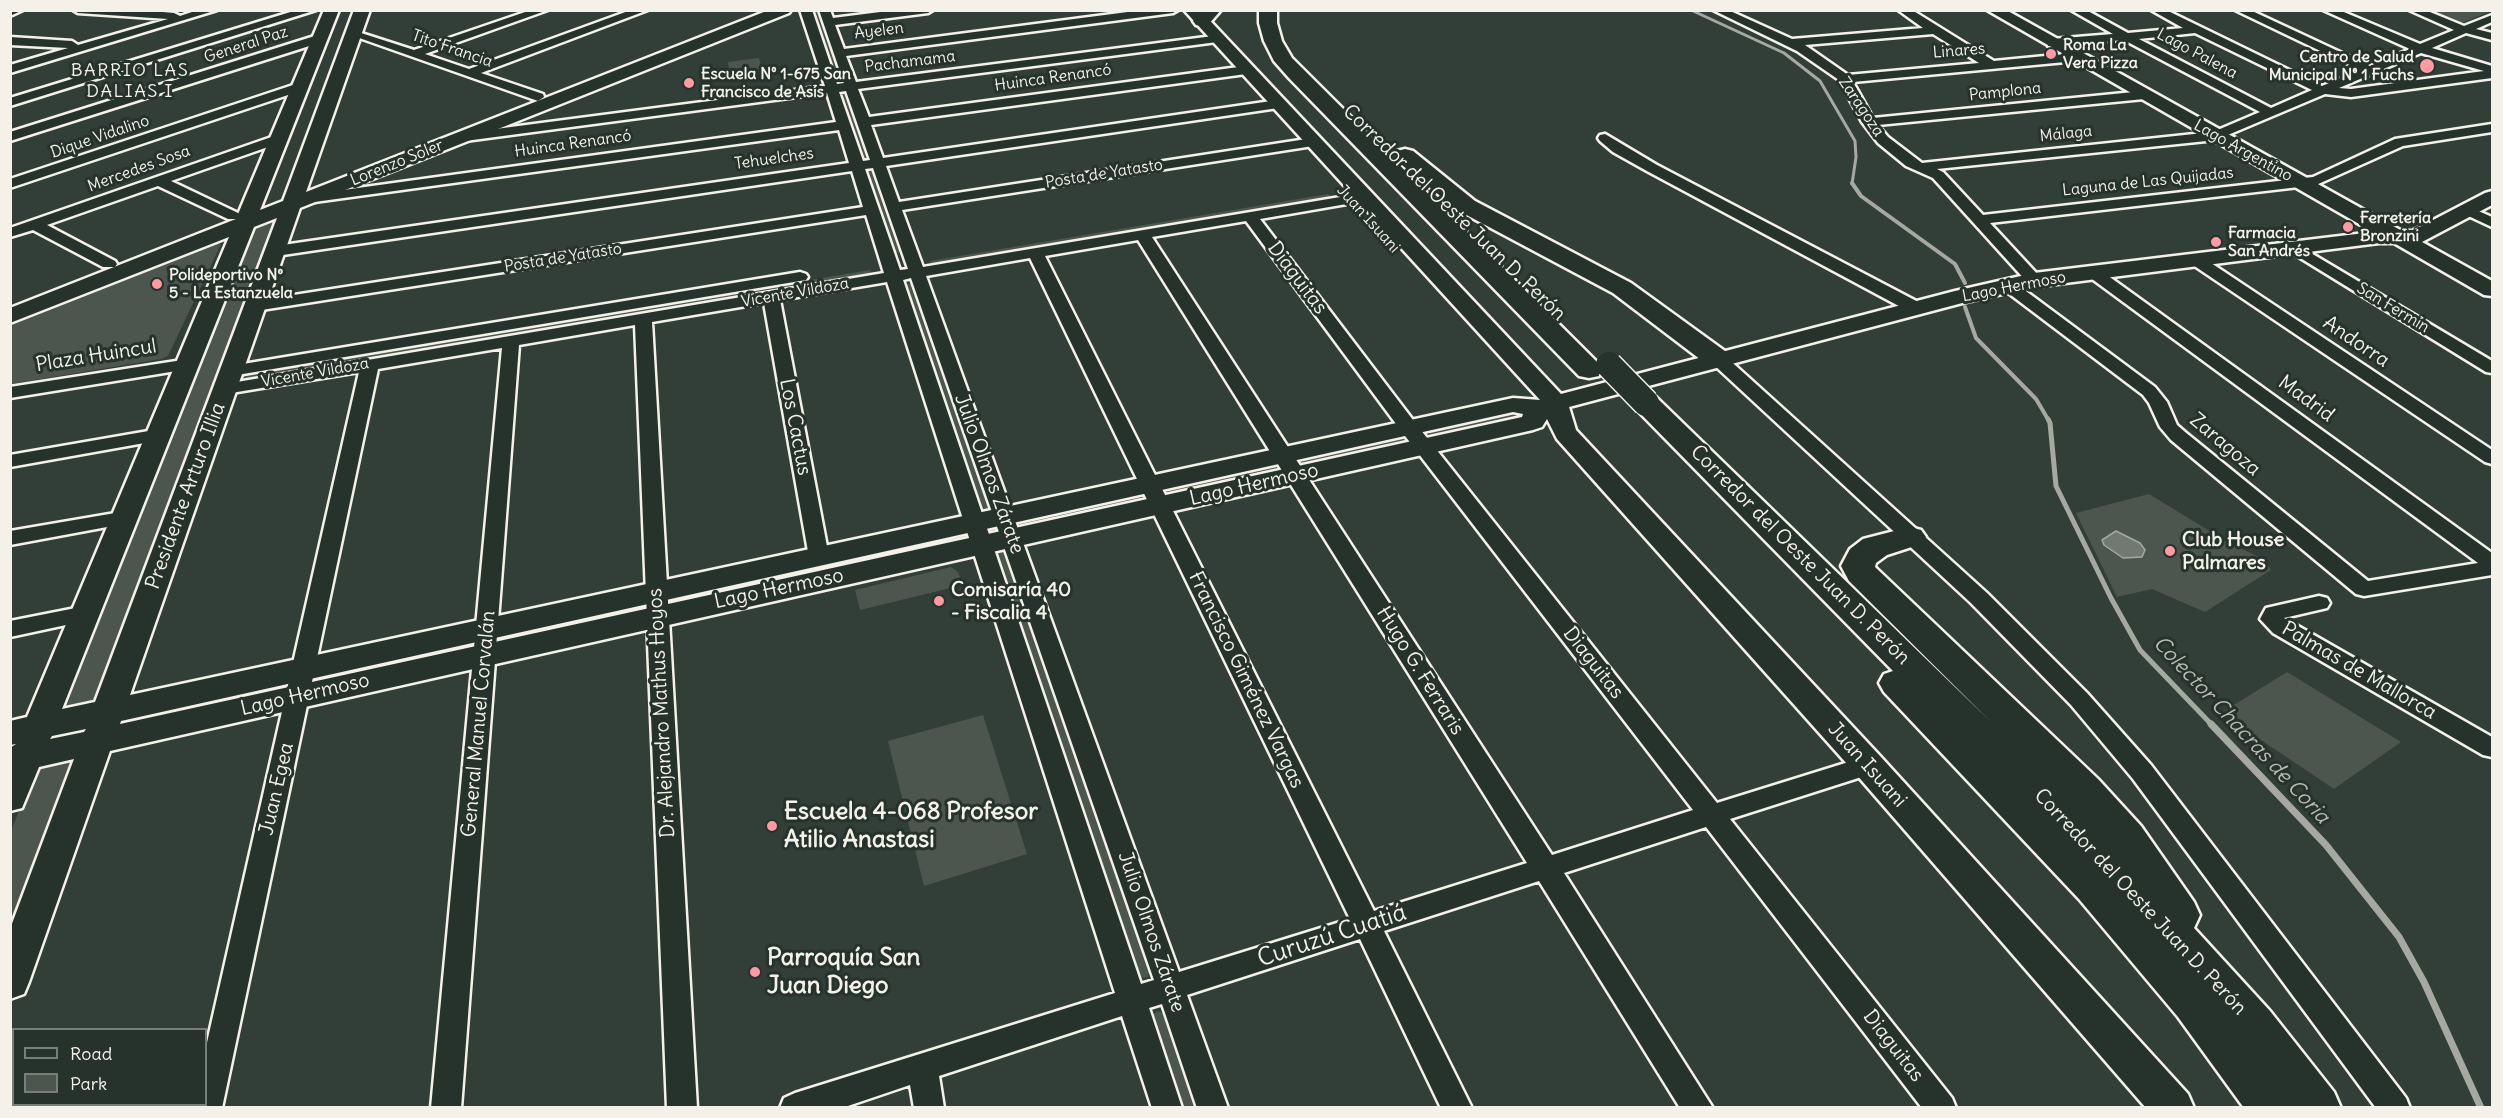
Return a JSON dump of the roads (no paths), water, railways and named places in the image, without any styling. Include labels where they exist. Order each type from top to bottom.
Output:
[{"type":"highway","name":"Corredor del Oeste Juan D. Perón","points":[[1268,10],[1268,23],[1273,41],[1284,61],[1296,74],[2071,824],[2254,1026],[2317,1107]]},
{"type":"highway","name":"Corredor del Oeste Juan D. Perón","points":[[1282,10],[1285,32],[1299,58],[1599,367]]},
{"type":"highway","points":[[1379,139],[1410,160],[1467,206],[1622,288],[1719,360]]},
{"type":"highway","name":"Corredor del Oeste Juan D. Perón","points":[[1637,405],[2048,837],[2194,1002],[2273,1107]]},
{"type":"highway","points":[[1910,537],[1875,547],[1862,557],[1858,566],[1861,573],[2084,790],[2127,838],[2254,1026]]},
{"type":"street","points":[[10,13],[18,10]]},
{"type":"street","points":[[78,10],[187,18],[279,52]]},
{"type":"street","points":[[10,69],[212,10]]},
{"type":"street","points":[[10,102],[311,10]]},
{"type":"street","points":[[10,798],[19,759],[40,726],[189,364],[244,215],[281,135],[333,10]]},
{"type":"street","name":"Presidente Arturo Illia","points":[[10,982],[255,306],[299,198],[320,128],[362,10]]},
{"type":"street","points":[[416,54],[543,10]]},
{"type":"street","points":[[471,73],[643,10]]},
{"type":"street","name":"Lorenzo Soler","points":[[299,198],[437,136],[761,10]]},
{"type":"street","name":"Lorenzo Soler","points":[[13,309],[109,264],[244,215],[299,198],[460,138],[784,10]]},
{"type":"street","name":"Julio Olmos Zárate","points":[[806,10],[841,87],[854,124],[878,162],[1213,1107]]},
{"type":"street","points":[[827,16],[928,10]]},
{"type":"street","name":"Ayelen","points":[[840,53],[1173,10]]},
{"type":"street","name":"Juan Isuani","points":[[1180,10],[1204,25],[1272,105],[1552,411],[1566,434],[1868,765],[2173,1107]]},
{"type":"street","points":[[1720,11],[1742,10]]},
{"type":"street","points":[[1903,10],[1992,65]]},
{"type":"street","name":"Lago Argentino","points":[[1994,10],[2493,290]]},
{"type":"street","name":"Lago Palena","points":[[2076,10],[2270,112]]},
{"type":"street","points":[[2156,10],[2321,90],[2351,93],[2493,72]]},
{"type":"street","points":[[2240,10],[2370,70]]},
{"type":"street","points":[[2328,10],[2421,48],[2493,72]]},
{"type":"street","points":[[2414,10],[2466,30],[2493,37]]},
{"type":"street","name":"Zaragoza","points":[[1720,11],[1791,43],[1845,79],[1869,122],[1892,149],[1919,167],[1938,175],[2034,280]]},
{"type":"street","name":"Julio Olmos Zárate","points":[[827,16],[840,53],[841,87]]},
{"type":"street","name":"Málaga","points":[[1919,167],[2216,135],[2493,18]]},
{"type":"street","name":"Pachamama","points":[[460,138],[841,87],[1204,25]]},
{"type":"street","points":[[1791,43],[1935,30]]},
{"type":"street","points":[[2052,43],[2196,30]]},
{"type":"street","name":"Tito Francia","points":[[354,34],[538,97]]},
{"type":"street","name":"General Paz","points":[[10,137],[321,39]]},
{"type":"street","points":[[10,41],[88,46]]},
{"type":"street","name":"Linares","points":[[1845,79],[2076,57]]},
{"type":"street","name":"Huinca Renancó","points":[[299,198],[1241,70]]},
{"type":"street","points":[[2354,77],[2360,83],[2369,86],[2393,87]]},
{"type":"street","name":"Dique Vidalino","points":[[10,184],[302,86]]},
{"type":"street","name":"Pamplona","points":[[1869,122],[2144,95]]},
{"type":"street","name":"Tehuelches","points":[[276,251],[1272,105]]},
{"type":"street","name":"Julio Olmos Zárate","points":[[854,124],[857,165],[1167,1107]]},
{"type":"street","points":[[281,135],[320,128]]},
{"type":"street","name":"Laguna de Las Quijadas","points":[[1978,220],[2316,181],[2400,142],[2493,128]]},
{"type":"street","name":"Mercedes Sosa","points":[[10,233],[281,135]]},
{"type":"street","points":[[437,136],[460,138]]},
{"type":"street","points":[[1605,138],[1618,149],[1652,168],[1916,308]]},
{"type":"street","name":"Posta de Yatasto","points":[[894,207],[1307,143]]},
{"type":"street","points":[[159,181],[244,215]]},
{"type":"street","name":"Vicente Vildoza","points":[[915,265],[1035,252],[1250,216],[1352,192]]},
{"type":"street","name":"Vicente Vildoza","points":[[228,380],[1352,192]]},
{"type":"street","name":"Lago Hermoso","points":[[19,759],[98,741],[300,683],[1417,437],[1533,422],[1552,411],[1719,360],[1916,308],[2034,280],[2379,237],[2416,237],[2493,197]]},
{"type":"street","name":"Posta de Yatasto","points":[[255,306],[872,210]]},
{"type":"street","points":[[2467,210],[2493,223]]},
{"type":"street","name":"Lorenzo Soler","points":[[13,309],[244,215]]},
{"type":"street","name":"Diaguitas","points":[[1250,216],[1417,437],[1941,1107]]},
{"type":"street","points":[[35,225],[109,264]]},
{"type":"street","name":"Hugo G. Ferraris","points":[[1142,234],[1698,1107]]},
{"type":"street","name":"San Fermín","points":[[2294,248],[2493,368]]},
{"type":"street","name":"Francisco Giménez Vargas","points":[[1035,252],[1457,1107]]},
{"type":"street","name":"Andorra","points":[[2196,260],[2493,458]]},
{"type":"street","name":"Vicente Vildoza","points":[[228,380],[370,364],[771,297],[891,269]]},
{"type":"street","name":"Madrid","points":[[2094,273],[2493,563]]},
{"type":"street","name":"Zaragoza","points":[[2008,286],[2149,391],[2158,402],[2169,427],[2178,436],[2364,589],[2493,568]]},
{"type":"street","name":"Los Cactus","points":[[771,297],[819,556]]},
{"type":"street","name":"Dr. Alejandro Mathus Hoyos","points":[[643,318],[681,1107]]},
{"type":"street","name":"General Manuel Corvalán","points":[[446,1107],[511,340]]},
{"type":"street","points":[[1719,360],[2038,655],[2079,699],[2135,764],[2395,1107]]},
{"type":"street","name":"Plaza Huincul","points":[[10,393],[189,364]]},
{"type":"street","name":"Juan Egea","points":[[207,1107],[370,364]]},
{"type":"street","points":[[10,461],[160,435]]},
{"type":"street","points":[[10,538],[127,517]]},
{"type":"street","name":"Lago Hermoso","points":[[657,604],[819,556],[979,534]]},
{"type":"street","name":"Palmas de Mallorca","points":[[2319,603],[2274,613],[2271,619],[2281,628],[2493,748]]},
{"type":"street","points":[[10,629],[86,614]]},
{"type":"street","name":"Lago Hermoso","points":[[10,733],[108,712],[300,683]]},
{"type":"street","name":"Curuzú Cuatiá","points":[[795,1107],[1868,765]]},
{"type":"street","points":[[922,1067],[929,1107]]},
{"type":"waterway","name":"Colector Chacras de Coria","points":[[1691,10],[1784,53],[1820,81],[1855,141],[1856,157],[1852,183]]},
{"type":"waterway","name":"Colector Chacras de Coria","points":[[1852,183],[1861,196],[1955,264],[1965,283]]},
{"type":"waterway","name":"Colector Chacras de Coria","points":[[1965,307],[1976,338],[2036,399],[2049,421]]},
{"type":"waterway","name":"Colector Chacras de Coria","points":[[2049,421],[2056,486],[2111,598],[2140,650],[2212,725]]},
{"type":"waterway","name":"Colector Chacras de Coria","points":[[2211,724],[2326,845],[2399,937],[2424,982],[2481,1108]]},
{"type":"place","name":"Roma La Vera Pizza","points":[[2051,54]]},
{"type":"place","name":"Centro de Salud Municipal N° 1 Fuchs","points":[[2427,66]]},
{"type":"place","name":"Escuela N° 1-675 San Francisco de Asís","points":[[689,83]]},
{"type":"place","name":"Ferretería Bronzini","points":[[2348,227]]},
{"type":"place","name":"Farmacia San Andrés","points":[[2216,242]]},
{"type":"place","name":"Polideportivo Nº 5 - La Estanzuela","points":[[157,284]]},
{"type":"place","name":"Club House Palmares","points":[[2170,551]]},
{"type":"place","name":"Comisaría 40 - Fiscalia 4","points":[[939,601]]},
{"type":"place","name":"Escuela 4-068 Profesor Atilio Anastasi","points":[[772,826]]},
{"type":"place","name":"Parroquía San Juan Diego","points":[[755,972]]},
{"type":"district","name":"BARRIO LAS DALIAS I","points":[[130,82]]}]
